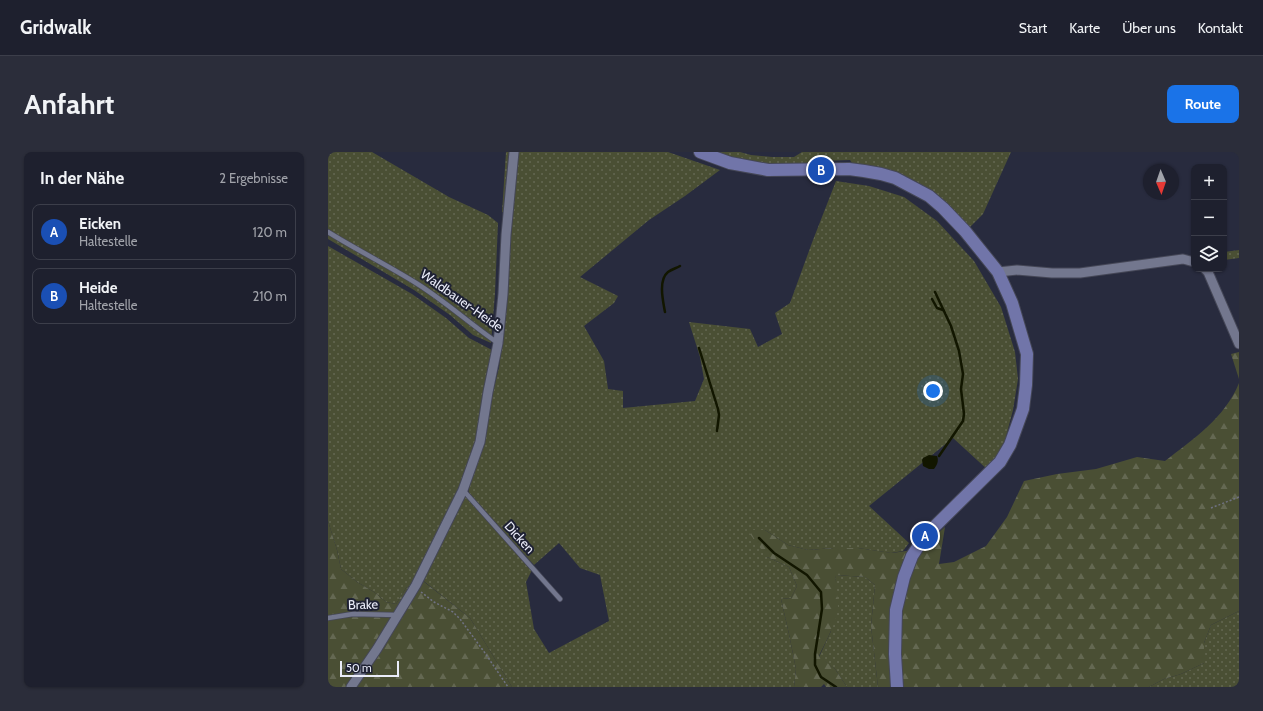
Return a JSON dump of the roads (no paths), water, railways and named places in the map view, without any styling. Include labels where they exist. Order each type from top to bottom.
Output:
[{"type":"main road","points":[[700,152],[730,163],[768,170],[864,170],[895,178],[929,196],[965,231],[998,272],[1012,303],[1027,354],[1026,385],[1023,409],[1010,445],[1000,462],[926,536],[912,556],[904,577],[896,610],[895,654],[897,687]]},
{"type":"street","name":"Waldbauer-Heide","points":[[498,343],[514,152]]},
{"type":"street","points":[[998,272],[1017,270],[1052,273],[1080,273],[1183,259],[1191,261]]},
{"type":"street","points":[[1208,272],[1239,343]]},
{"type":"street","points":[[351,687],[415,587],[463,490],[480,442],[498,343]]},
{"type":"lane","name":"Waldbauer-Heide","points":[[328,232],[416,283],[498,343]]},
{"type":"lane","name":"Dicken","points":[[463,490],[560,599]]},
{"type":"lane","name":"Brake","points":[[328,618],[353,614],[398,615]]},
{"type":"waterway","points":[[665,312],[662,291],[663,280],[668,272],[680,266]]},
{"type":"waterway","points":[[935,292],[951,326],[959,351],[963,374],[961,389],[964,414],[963,421],[939,456]]},
{"type":"waterway","points":[[932,299],[937,308],[943,310]]},
{"type":"waterway","points":[[699,348],[718,409],[719,415],[717,431]]},
{"type":"waterway","points":[[759,538],[774,553],[807,575],[821,592],[822,609],[815,654],[815,665],[821,677],[836,687]]},
{"type":"place","name":"Heide","points":[[821,170]]},
{"type":"place","name":"Eicken","points":[[925,536]]}]
